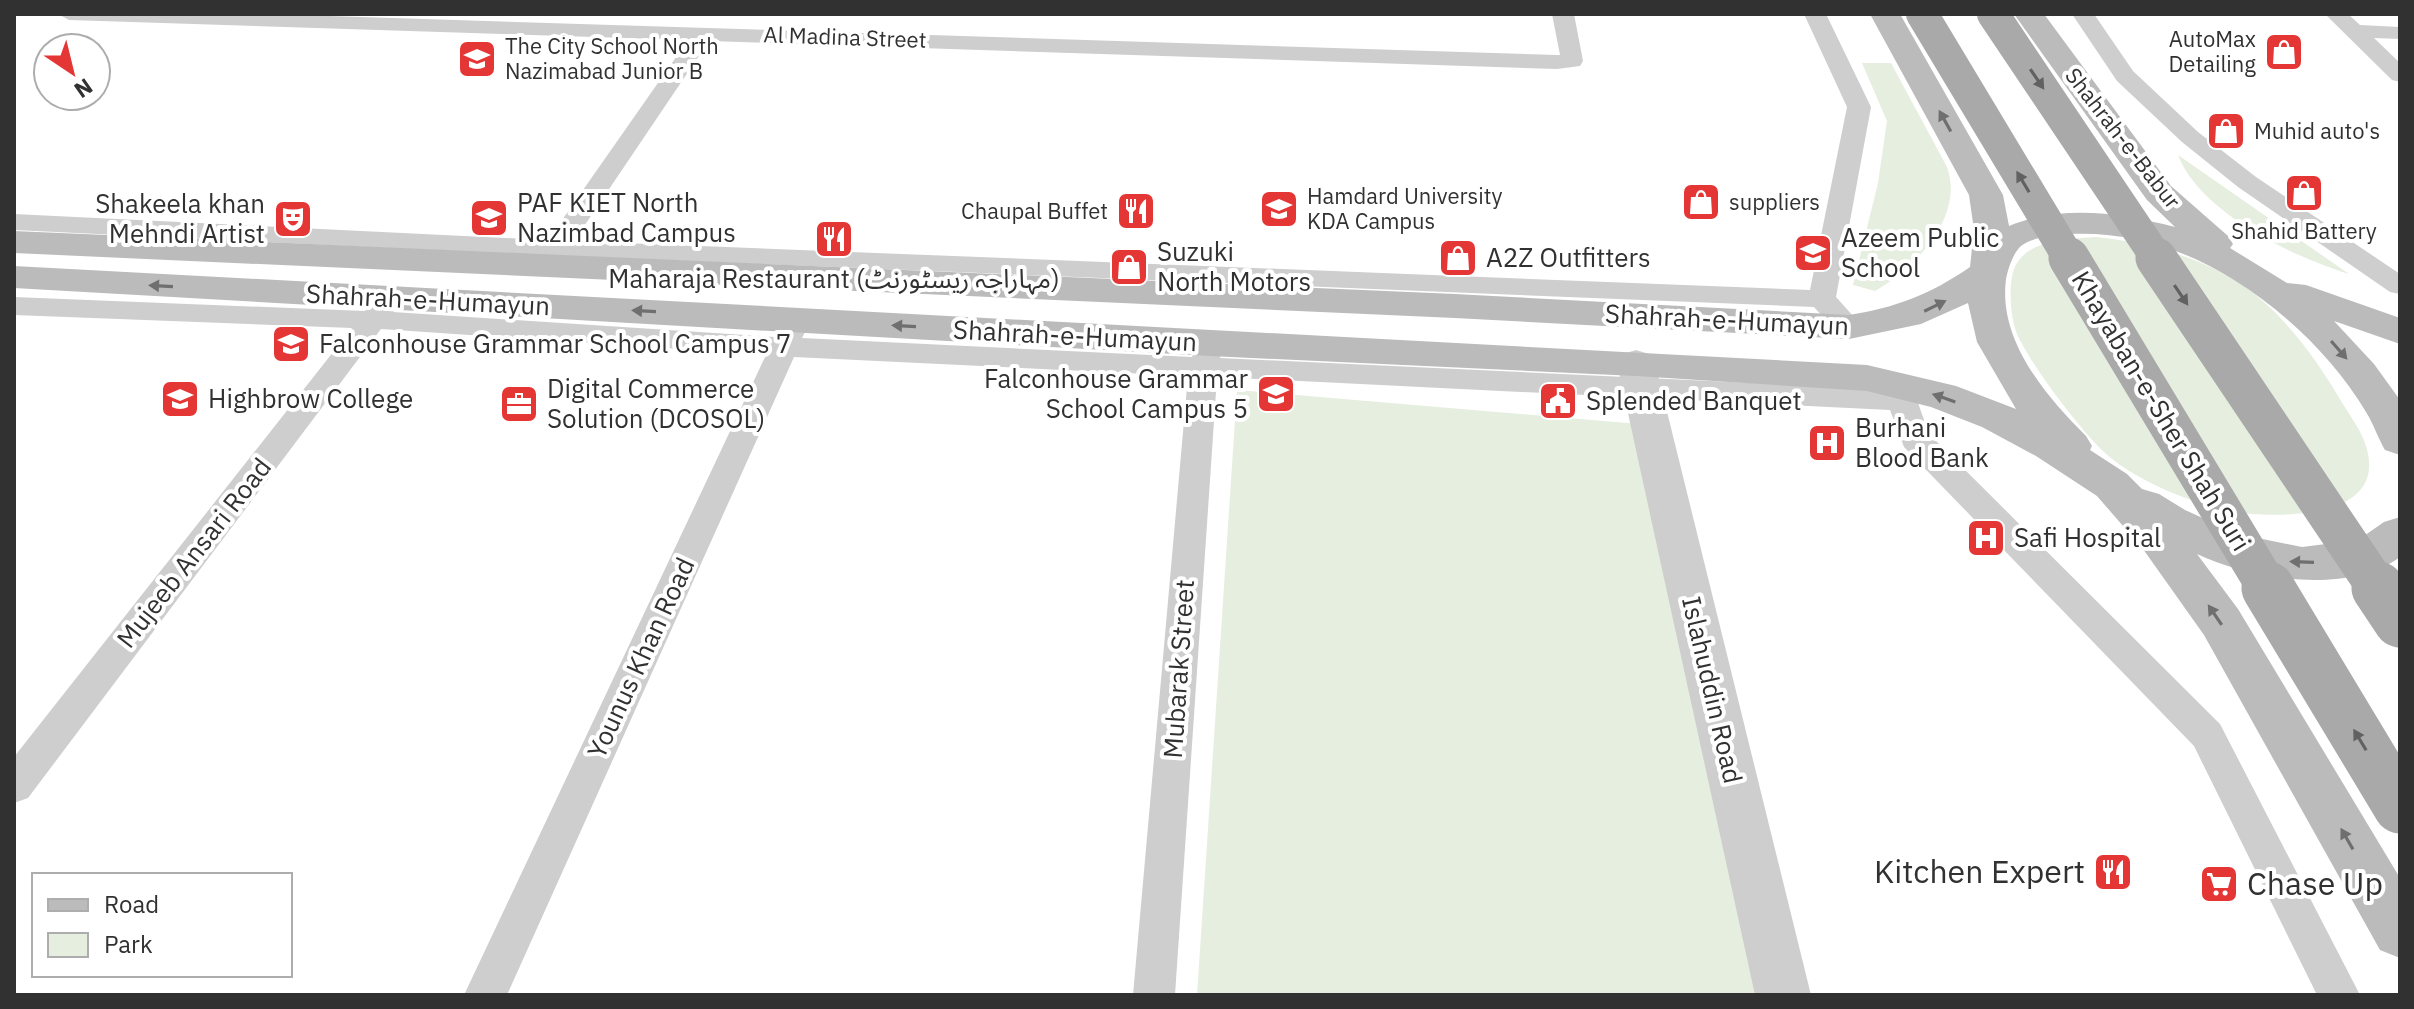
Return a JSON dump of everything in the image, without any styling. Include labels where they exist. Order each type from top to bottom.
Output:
[{"type":"main road","points":[[1885,14],[1986,195],[1992,230],[1987,312],[2008,367],[2051,427],[2112,485],[2159,537],[2221,622],[2400,931]]},
{"type":"main road","name":"Khayaban-e-Sher Shah Suri","points":[[1922,14],[2400,807]]},
{"type":"main road","points":[[1993,14],[2400,621]]},
{"type":"main road","name":"Shahrah-e-Babur","points":[[2029,14],[2159,193],[2196,229],[2260,278],[2319,304],[2400,332]]},
{"type":"main road","points":[[1988,272],[2008,239],[2047,225],[2099,223],[2157,233],[2193,245],[2260,278],[2316,323],[2364,379],[2400,440]]},
{"type":"main road","name":"Shahrah-e-Humayun","points":[[14,242],[550,257],[1218,296],[1849,327],[1896,321],[1933,309],[1988,272]]},
{"type":"main road","name":"Shahrah-e-Humayun","points":[[14,277],[381,310],[1206,356],[1887,387],[1942,396],[1997,417],[2051,446],[2112,485]]},
{"type":"main road","points":[[1206,356],[1218,296]]},
{"type":"main road","points":[[1849,327],[1887,387]]},
{"type":"main road","points":[[2112,485],[2169,522],[2230,550],[2302,564],[2369,556],[2400,534]]},
{"type":"street","name":"Al Madina Street","points":[[69,14],[496,20],[704,33],[1572,61],[1563,14]]},
{"type":"street","points":[[801,36],[814,14]]},
{"type":"street","points":[[1815,14],[1859,107],[1822,299]]},
{"type":"street","points":[[2083,14],[2125,76],[2190,137],[2247,182],[2400,286]]},
{"type":"street","points":[[2336,14],[2400,75]]},
{"type":"street","points":[[2354,31],[2400,33]]},
{"type":"street","points":[[550,257],[704,33]]},
{"type":"street","points":[[14,222],[550,257],[1822,299],[1849,327]]},
{"type":"street","points":[[14,306],[381,310]]},
{"type":"street","name":"Mujeeb Ansari Road","points":[[14,786],[381,310]]},
{"type":"street","name":"Younus Khan Road","points":[[485,995],[791,334]]},
{"type":"street","name":"Mubarak Street","points":[[1154,995],[1206,356]]},
{"type":"street","name":"Islahuddin Road","points":[[1639,374],[1783,995]]},
{"type":"street","points":[[1887,387],[1915,439],[2207,735],[2339,995]]},
{"type":"green space","points":[[1862,63],[1891,63],[1947,167],[1951,186],[1943,222],[1933,239],[1906,269],[1875,291],[1853,285],[1878,183],[1887,121]]},
{"type":"green space","points":[[2178,155],[2349,274],[2277,244],[2227,214],[2189,176]]},
{"type":"green space","points":[[2096,237],[2160,249],[2202,263],[2241,284],[2282,320],[2324,373],[2365,443],[2369,467],[2364,484],[2352,497],[2314,512],[2271,515],[2234,511],[2194,501],[2153,484],[2103,451],[2081,427],[2033,362],[2017,334],[2011,308],[2012,278],[2017,263],[2024,255],[2053,242]]},
{"type":"green space","points":[[1237,390],[1639,424],[1759,995],[1197,995]]},
{"type":"place","name":"AutoMax Detailing","points":[[2284,52]]},
{"type":"place","name":"The City School North Nazimabad Junior B","points":[[477,59]]},
{"type":"place","name":"Muhid auto's","points":[[2226,131]]},
{"type":"place","name":"Shahid Battery","points":[[2304,193]]},
{"type":"place","name":"suppliers","points":[[1701,202]]},
{"type":"place","name":"Hamdard University KDA Campus","points":[[1279,209]]},
{"type":"place","name":"Chaupal Buffet","points":[[1136,211]]},
{"type":"place","name":"PAF KIET North Nazimbad Campus","points":[[489,218]]},
{"type":"place","name":"Shakeela khan Mehndi Artist","points":[[293,219]]},
{"type":"place","name":"Maharaja Restaurant (مہاراجہ ریسٹورنٹ)","points":[[834,239]]},
{"type":"place","name":"Azeem Public School","points":[[1813,253]]},
{"type":"place","name":"A2Z Outfitters","points":[[1458,258]]},
{"type":"place","name":"Suzuki North Motors","points":[[1129,267]]},
{"type":"place","name":"Falconhouse Grammar School Campus 7","points":[[291,344]]},
{"type":"place","name":"Falconhouse Grammar School Campus 5","points":[[1276,394]]},
{"type":"place","name":"Highbrow College","points":[[180,399]]},
{"type":"place","name":"Splended Banquet","points":[[1558,401]]},
{"type":"place","name":"Digital Commerce Solution (DCOSOL)","points":[[519,404]]},
{"type":"place","name":"Burhani Blood Bank","points":[[1827,443]]},
{"type":"place","name":"Safi Hospital","points":[[1986,538]]},
{"type":"place","name":"Kitchen Expert","points":[[2113,872]]},
{"type":"place","name":"Chase Up","points":[[2219,884]]}]
